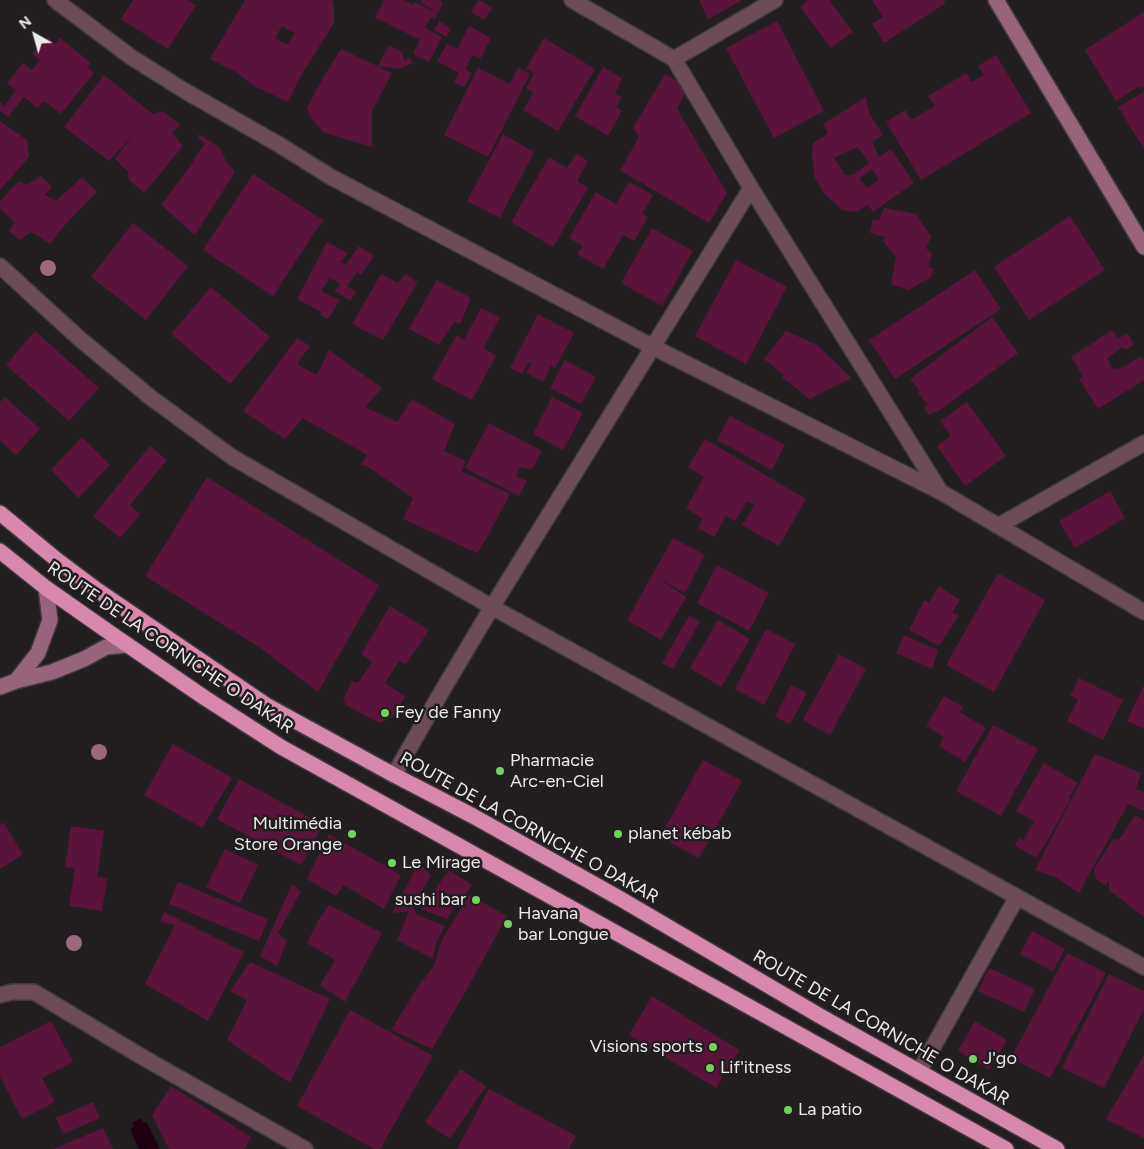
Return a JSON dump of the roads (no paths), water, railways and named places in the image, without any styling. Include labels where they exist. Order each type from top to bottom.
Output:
[{"type":"highway","name":"ROUTE DE LA CORNICHE O DAKAR","points":[[0,513],[97,590],[266,704],[394,775],[473,816],[619,898],[820,1016],[1057,1149]]},
{"type":"highway","name":"ROUTE DE LA CORNICHE O DAKAR","points":[[0,551],[46,588],[113,635],[281,747],[1006,1149]]},
{"type":"street","points":[[55,0],[131,57],[331,177],[653,347],[941,492],[1144,612]]},
{"type":"street","points":[[572,0],[674,59],[751,188],[941,492]]},
{"type":"street","points":[[674,59],[775,0]]},
{"type":"street","points":[[996,0],[1144,247]]},
{"type":"street","points":[[394,775],[492,607],[751,188]]},
{"type":"street","points":[[0,266],[49,312],[150,397],[232,457],[492,607],[1144,967]]},
{"type":"street","points":[[998,526],[1144,443]]},
{"type":"street","points":[[16,681],[38,653],[50,620],[46,588]]},
{"type":"street","points":[[0,687],[52,672],[84,659],[106,647],[128,645]]},
{"type":"street","points":[[919,1072],[1016,897]]},
{"type":"street","points":[[0,995],[12,992],[34,992],[144,1058],[305,1149]]},
{"type":"place","name":"Fey de Fanny","points":[[385,713]]},
{"type":"place","name":"Pharmacie Arc-en-Ciel","points":[[500,771]]},
{"type":"place","name":"Multimédia Store Orange","points":[[352,834]]},
{"type":"place","name":"planet kébab","points":[[618,834]]},
{"type":"place","name":"Le Mirage","points":[[392,863]]},
{"type":"place","name":"sushi bar","points":[[476,900]]},
{"type":"place","name":"Havana bar Longue","points":[[508,924]]},
{"type":"place","name":"Visions sports","points":[[713,1047]]},
{"type":"place","name":"J'go","points":[[973,1059]]},
{"type":"place","name":"Lif'itness","points":[[710,1068]]},
{"type":"place","name":"La patio","points":[[788,1110]]}]
